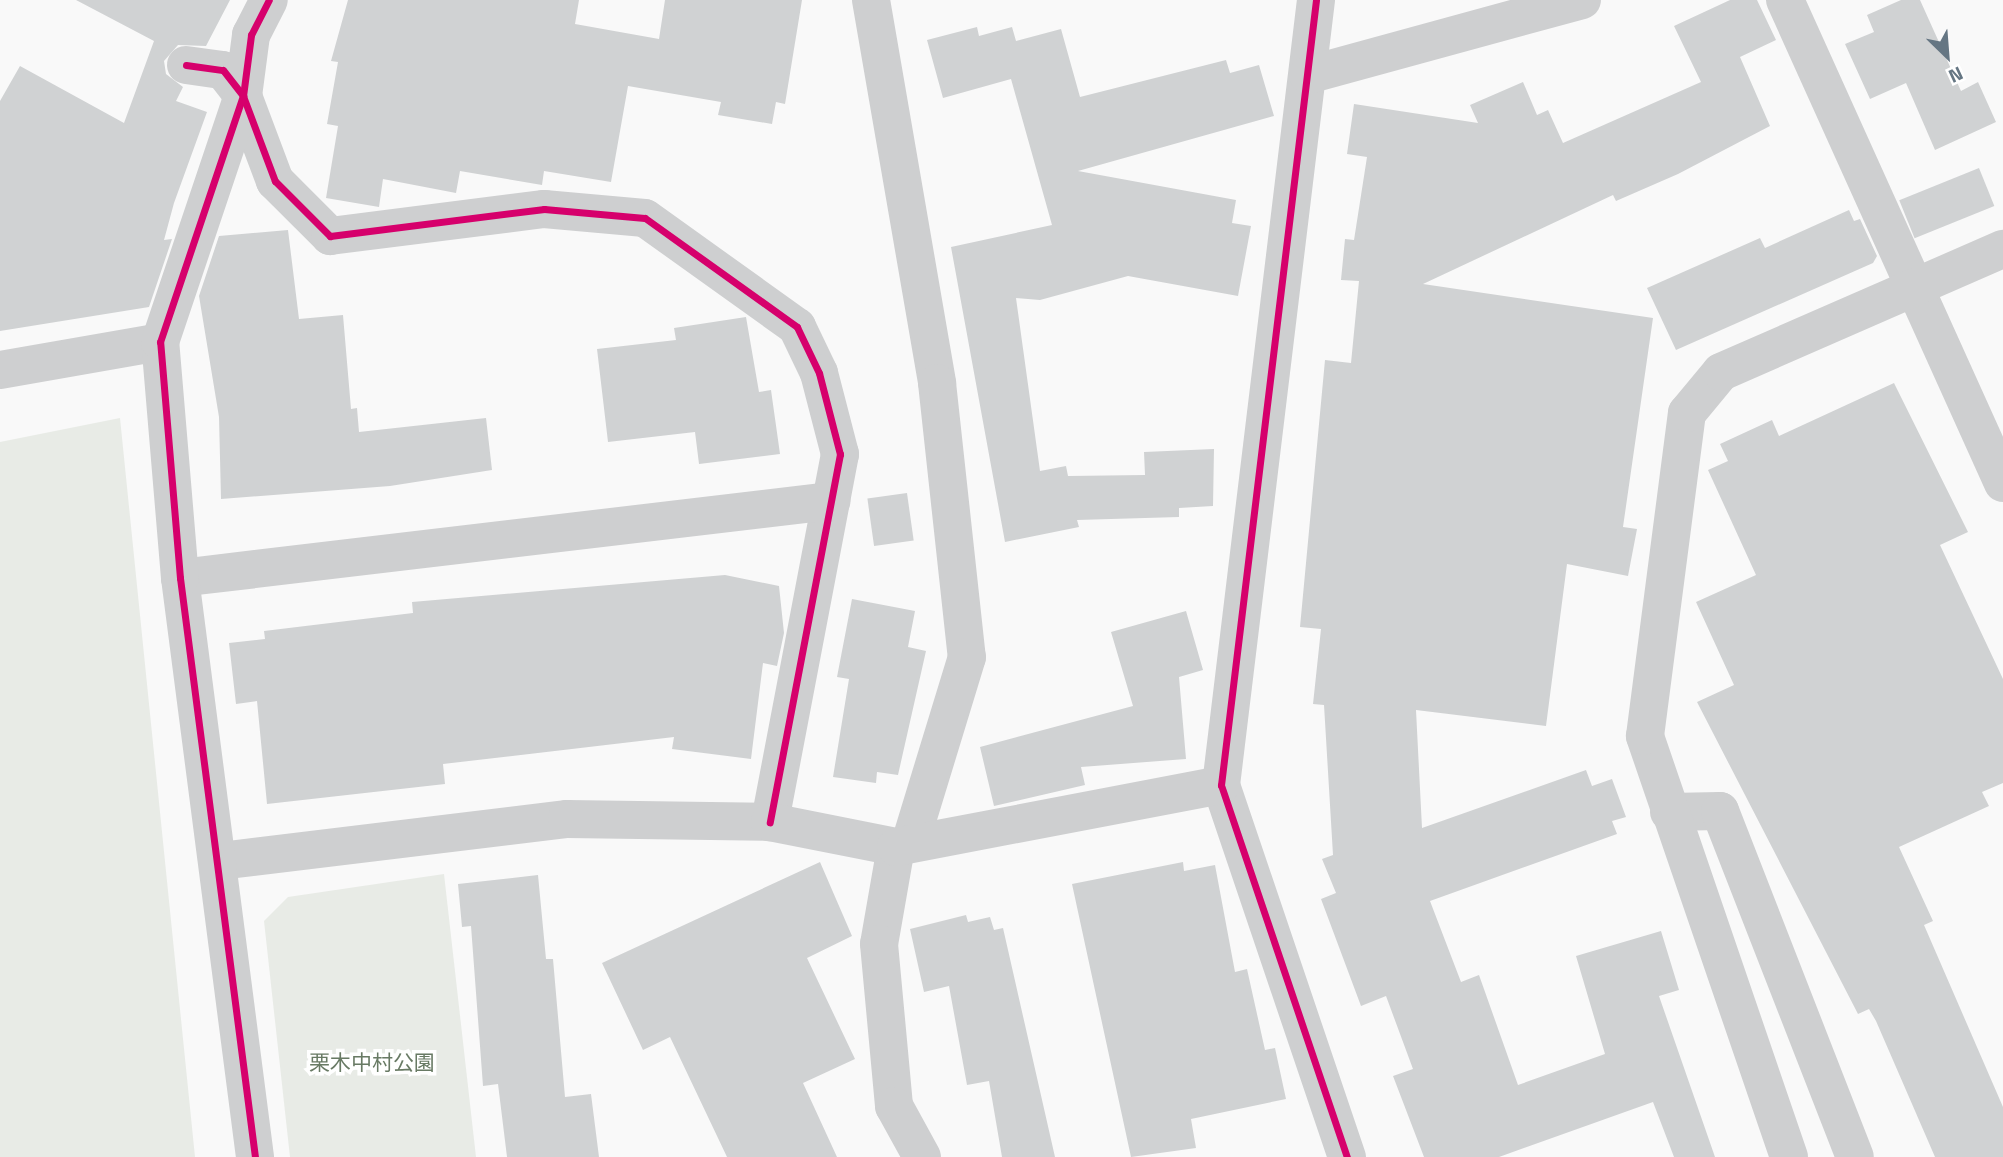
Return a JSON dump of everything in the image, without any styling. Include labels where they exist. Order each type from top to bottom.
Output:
[{"type":"street","points":[[255,1157],[220,861],[180,578],[160,342],[243,96],[251,35],[269,0]]},
{"type":"street","points":[[872,0],[937,383],[967,657],[903,845],[879,944],[894,1105],[922,1157]]},
{"type":"street","points":[[1316,0],[1221,785],[1347,1157]]},
{"type":"street","points":[[1308,75],[1582,0]]},
{"type":"street","points":[[1785,0],[2003,483]]},
{"type":"street","points":[[186,65],[223,70],[243,96],[275,181],[330,236],[544,209],[645,218],[797,327],[819,373],[840,454],[770,822]]},
{"type":"street","points":[[1788,1157],[1645,736],[1687,413],[1721,372],[2003,249]]},
{"type":"street","points":[[0,370],[160,342]]},
{"type":"street","points":[[180,578],[831,501]]},
{"type":"street","points":[[220,861],[567,819],[770,822],[903,845],[1221,785]]},
{"type":"street","points":[[1669,812],[1720,811],[1855,1157]]},
{"type":"green space","points":[[120,418],[195,1157],[0,1157],[0,442]]},
{"type":"green space","name":"栗木中村公園","points":[[444,874],[476,1157],[290,1157],[264,921],[288,897]]},
{"type":"building","points":[[76,0],[230,0],[206,46],[178,45],[164,61],[166,74],[183,87],[176,101],[207,112],[174,203],[164,240],[172,239],[149,307],[0,331],[0,101],[20,66],[124,123],[154,41]]},
{"type":"building","points":[[348,0],[579,0],[575,24],[659,39],[665,0],[802,0],[785,104],[776,102],[772,124],[718,115],[721,102],[628,86],[611,182],[544,171],[542,185],[460,171],[456,193],[383,179],[379,207],[326,198],[338,126],[327,124],[338,62],[331,61]]},
{"type":"building","points":[[1730,0],[1757,0],[1776,40],[1740,57],[1770,126],[1678,174],[1616,201],[1613,195],[1423,284],[1653,318],[1623,527],[1637,529],[1628,576],[1567,564],[1546,726],[1416,710],[1422,828],[1586,770],[1592,786],[1612,779],[1626,817],[1612,821],[1617,834],[1430,901],[1461,982],[1479,975],[1518,1085],[1605,1054],[1576,956],[1661,931],[1679,990],[1659,996],[1715,1157],[1674,1157],[1653,1102],[1499,1157],[1424,1157],[1393,1076],[1413,1069],[1386,996],[1361,1006],[1321,899],[1336,893],[1322,859],[1333,855],[1324,705],[1313,704],[1321,629],[1300,627],[1325,360],[1351,363],[1359,281],[1341,280],[1345,239],[1354,240],[1367,157],[1347,154],[1354,104],[1478,123],[1470,105],[1523,82],[1537,115],[1548,110],[1563,143],[1701,82],[1674,26]]},
{"type":"building","points":[[1901,0],[1920,0],[1961,91],[1978,82],[1996,122],[1935,150],[1906,83],[1870,99],[1845,44],[1874,32],[1867,15]]},
{"type":"building","points":[[977,27],[979,36],[1012,27],[1016,41],[1061,29],[1080,97],[1226,60],[1230,73],[1259,65],[1274,116],[1078,171],[1236,200],[1232,223],[1251,226],[1238,296],[1128,276],[1040,300],[1016,298],[1040,471],[1066,466],[1068,476],[1145,475],[1144,452],[1214,449],[1213,506],[1179,508],[1179,517],[1077,520],[1079,527],[1005,542],[951,247],[1052,225],[1011,79],[943,98],[927,40]]},
{"type":"building","points":[[1979,168],[1994,206],[1915,238],[1899,200]]},
{"type":"building","points":[[1849,210],[1854,221],[1860,219],[1877,256],[1873,263],[1676,350],[1647,288],[1760,238],[1765,248]]},
{"type":"building","points":[[288,230],[299,319],[343,315],[351,409],[357,408],[359,432],[486,418],[492,470],[390,486],[221,499],[219,417],[199,296],[219,236]]},
{"type":"building","points":[[746,317],[759,392],[771,390],[780,454],[699,464],[695,432],[608,442],[597,349],[676,340],[674,328]]},
{"type":"building","points":[[1894,383],[1968,532],[1940,545],[2003,679],[2003,783],[1982,792],[1989,806],[1899,847],[1933,921],[1924,925],[2003,1107],[2003,1157],[1935,1157],[1876,1021],[1869,1009],[1858,1014],[1697,702],[1734,685],[1696,602],[1756,575],[1708,470],[1728,461],[1720,444],[1772,420],[1779,436]]},
{"type":"building","points":[[907,493],[914,541],[874,546],[867,499]]},
{"type":"building","points":[[725,575],[779,586],[784,633],[777,666],[763,663],[751,759],[672,749],[674,737],[443,764],[445,784],[267,804],[257,701],[236,704],[229,643],[265,639],[264,631],[413,613],[412,602]]},
{"type":"building","points":[[852,599],[915,611],[908,647],[926,651],[898,775],[877,772],[876,783],[833,777],[849,679],[837,677]]},
{"type":"building","points":[[1186,611],[1203,670],[1179,677],[1186,759],[1081,767],[1085,785],[994,806],[980,747],[1133,706],[1111,632]]},
{"type":"building","points":[[820,862],[852,936],[807,958],[855,1059],[803,1083],[837,1157],[727,1157],[670,1037],[643,1050],[602,963]]},
{"type":"building","points":[[1183,862],[1184,871],[1215,865],[1235,972],[1247,969],[1265,1050],[1275,1048],[1286,1099],[1191,1119],[1196,1148],[1131,1157],[1072,884]]},
{"type":"building","points":[[538,875],[546,959],[553,959],[565,1097],[591,1094],[599,1157],[507,1157],[498,1084],[483,1086],[471,926],[462,927],[458,884]]},
{"type":"building","points":[[966,915],[968,922],[990,917],[994,930],[1003,928],[1055,1157],[1002,1157],[989,1081],[967,1085],[949,986],[924,992],[910,929]]},
{"type":"cycle path","points":[[255,1157],[180,578],[160,342],[243,96],[251,35],[269,0]]},
{"type":"cycle path","points":[[1316,0],[1221,785],[1347,1157]]},
{"type":"cycle path","points":[[186,65],[223,70],[243,96],[275,181],[330,236],[544,209],[645,218],[797,327],[819,373],[840,454],[770,822]]}]
